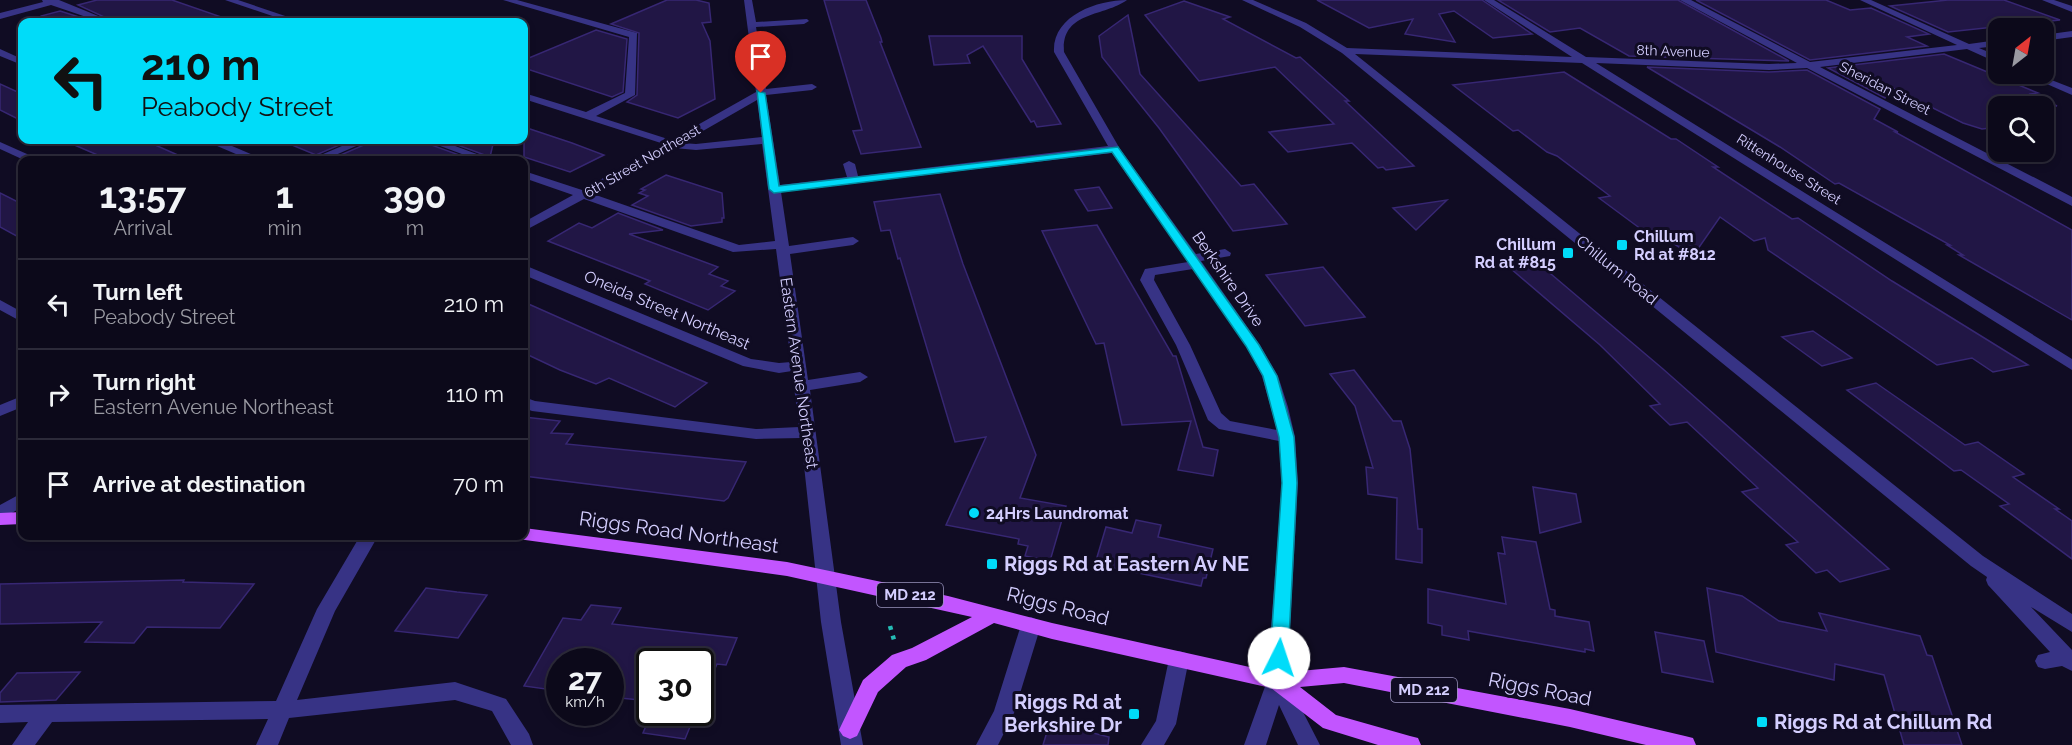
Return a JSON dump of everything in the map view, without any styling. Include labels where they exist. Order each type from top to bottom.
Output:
[{"type":"main road","points":[[0,519],[18,518]]},
{"type":"main road","name":"Riggs Road Northeast","points":[[528,534],[695,555],[787,569],[827,579]]},
{"type":"main road","name":"Riggs Road","points":[[827,579],[937,600],[1031,625],[1277,681],[1344,675],[1570,718],[1685,745]]},
{"type":"main road","points":[[851,738],[870,686],[899,661],[919,654],[992,615]]},
{"type":"main road","name":"Riggs Road","points":[[1277,681],[1330,722],[1410,745]]},
{"type":"street","points":[[229,0],[285,18]]},
{"type":"street","points":[[507,0],[634,35],[630,94],[587,116]]},
{"type":"street","name":"Eastern Avenue Northeast","points":[[748,0],[802,386],[831,622],[851,738]]},
{"type":"street","name":"Berkshire Drive","points":[[1123,0],[1075,19],[1063,30],[1056,43],[1065,66],[1114,149],[1253,345],[1270,376],[1287,437],[1290,483],[1277,681],[1255,745]]},
{"type":"street","name":"Chillum Road","points":[[1246,0],[1303,25],[1345,51],[1977,561],[2072,624]]},
{"type":"street","name":"Rittenhouse Street","points":[[1488,0],[2072,365]]},
{"type":"street","name":"Sheridan Street","points":[[1683,0],[2072,202]]},
{"type":"street","points":[[1864,0],[1988,56]]},
{"type":"street","points":[[2046,0],[2072,9]]},
{"type":"street","points":[[0,16],[52,1],[97,18]]},
{"type":"street","points":[[752,25],[804,21]]},
{"type":"street","points":[[2054,36],[2072,34]]},
{"type":"street","name":"8th Avenue","points":[[1345,51],[1744,67],[1809,65],[1988,44]]},
{"type":"street","points":[[0,52],[18,60]]},
{"type":"street","points":[[2053,84],[2072,92]]},
{"type":"street","points":[[761,93],[812,87]]},
{"type":"street","name":"6th Street Northeast","points":[[528,225],[653,158],[761,93]]},
{"type":"street","points":[[528,97],[673,144],[696,147],[768,140]]},
{"type":"street","points":[[219,144],[249,156]]},
{"type":"street","points":[[325,156],[354,144]]},
{"type":"street","points":[[442,144],[476,156]]},
{"type":"street","points":[[0,145],[23,156]]},
{"type":"street","points":[[774,189],[1114,149]]},
{"type":"street","points":[[849,164],[854,180]]},
{"type":"street","points":[[528,175],[738,249],[783,248],[853,241]]},
{"type":"street","points":[[1225,253],[1150,272],[1147,280],[1183,345],[1214,416],[1225,425],[1287,437]]},
{"type":"street","name":"Oneida Street Northeast","points":[[528,272],[748,363],[779,368],[799,366]]},
{"type":"street","points":[[0,304],[18,315]]},
{"type":"street","points":[[802,386],[860,377]]},
{"type":"street","points":[[0,411],[18,403]]},
{"type":"street","points":[[528,404],[756,434],[808,432]]},
{"type":"street","points":[[0,514],[18,502]]},
{"type":"street","points":[[267,745],[326,609],[367,540]]},
{"type":"street","name":"Chillum Road","points":[[1977,561],[2069,660]]},
{"type":"street","points":[[987,745],[1004,712],[1031,625]]},
{"type":"street","points":[[1152,745],[1166,724],[1179,659]]},
{"type":"street","points":[[2044,662],[2069,660]]},
{"type":"street","points":[[1277,681],[1309,745]]},
{"type":"street","points":[[0,714],[282,710],[455,691],[499,705],[522,741],[522,745]]},
{"type":"street","points":[[24,745],[47,713]]},
{"type":"path","points":[[885,636],[895,640],[891,626]]},
{"type":"building","points":[[97,0],[172,0],[224,18],[106,18],[78,5]]},
{"type":"building","points":[[667,0],[696,0],[709,3],[711,22],[702,23],[710,41],[715,99],[678,118],[627,102],[637,95],[639,33],[611,24]]},
{"type":"building","points":[[824,0],[866,0],[921,147],[861,154],[853,131],[862,130]]},
{"type":"building","points":[[1317,0],[1482,0],[1532,34],[1493,38],[1454,11],[1439,14],[1455,42],[1405,34],[1413,19],[1369,28]]},
{"type":"building","points":[[1498,0],[1678,0],[1789,61],[1629,56],[1580,28],[1550,32]]},
{"type":"building","points":[[1696,0],[1826,0],[1850,10],[1871,8],[1929,34],[1907,37],[1927,46],[1810,60]]},
{"type":"building","points":[[1948,0],[2004,0],[2060,20],[2054,21],[2054,18],[1988,18],[1988,28],[1948,32],[1890,6]]},
{"type":"building","points":[[1184,1],[1230,17],[1223,19],[1296,58],[1300,57],[1349,101],[1345,101],[1414,166],[1386,170],[1383,167],[1378,168],[1352,143],[1288,152],[1269,132],[1334,124],[1275,67],[1199,81],[1145,15]]},
{"type":"building","points":[[60,11],[82,18],[41,18],[41,16]]},
{"type":"building","points":[[1128,15],[1140,74],[1241,186],[1254,184],[1287,224],[1233,231],[1159,128],[1102,57],[1099,36]]},
{"type":"building","points":[[596,30],[627,39],[623,92],[612,97],[528,69],[528,58]]},
{"type":"building","points":[[929,36],[1022,36],[1022,59],[1061,124],[1037,127],[1034,121],[1031,122],[983,46],[967,55],[970,63],[934,65]]},
{"type":"building","points":[[1944,54],[1988,72],[1988,84],[2016,84],[2038,93],[2031,94],[2035,96],[1988,96],[1988,128],[1982,129],[1963,123],[1891,87],[1885,98],[1828,68]]},
{"type":"building","points":[[1647,67],[1769,72],[1807,70],[1880,109],[1874,119],[2072,230],[2072,320],[1959,255],[1963,255],[1947,245],[1950,245],[1839,183],[1835,184],[1780,147]]},
{"type":"building","points":[[1564,72],[1671,139],[1676,139],[1718,167],[1713,167],[1792,219],[1798,218],[1892,281],[2028,365],[1993,372],[1972,358],[1937,365],[1768,250],[1765,238],[1754,241],[1720,217],[1693,256],[1657,233],[1649,235],[1599,198],[1610,196],[1557,156],[1547,152],[1518,130],[1513,131],[1453,85]]},
{"type":"building","points":[[0,84],[18,92],[18,119],[0,110]]},
{"type":"building","points":[[528,128],[604,155],[570,172],[524,156],[524,144],[528,144]]},
{"type":"building","points":[[72,144],[153,144],[180,156],[100,156]]},
{"type":"building","points":[[290,144],[342,144],[316,155]]},
{"type":"building","points":[[366,144],[429,144],[462,156],[338,156]]},
{"type":"building","points":[[455,144],[493,144],[490,156]]},
{"type":"building","points":[[666,175],[722,193],[724,218],[722,222],[691,226],[632,205],[648,196],[639,193],[645,190],[641,189]]},
{"type":"building","points":[[1099,187],[1112,208],[1088,211],[1075,190]]},
{"type":"building","points":[[0,193],[18,202],[18,237],[0,227]]},
{"type":"building","points":[[940,194],[963,264],[1036,455],[1020,498],[1066,506],[1050,561],[1025,556],[1028,546],[1018,544],[1019,539],[946,525],[986,437],[955,442],[900,258],[898,259],[890,230],[881,231],[874,202]]},
{"type":"building","points":[[1447,200],[1416,230],[1393,208]]},
{"type":"building","points":[[618,213],[663,230],[629,234],[718,267],[709,274],[728,281],[721,286],[735,291],[708,310],[645,284],[650,281],[548,241],[579,223],[592,228]]},
{"type":"building","points":[[1097,225],[1173,356],[1176,356],[1203,447],[1218,450],[1213,476],[1178,470],[1191,421],[1122,425],[1104,343],[1096,344],[1042,231]]},
{"type":"building","points":[[1538,263],[1663,369],[1889,569],[1840,582],[1827,570],[1816,573],[1786,545],[1798,542],[1742,492],[1758,488],[1687,422],[1670,425],[1650,406],[1660,404],[1600,345],[1510,268]]},
{"type":"building","points":[[1323,267],[1365,317],[1305,326],[1266,275]]},
{"type":"building","points":[[528,304],[707,383],[675,407],[609,378],[596,384],[528,355]]},
{"type":"building","points":[[1813,331],[1852,358],[1822,366],[1782,337]]},
{"type":"building","points":[[1354,370],[1393,421],[1401,421],[1410,449],[1418,529],[1422,529],[1422,563],[1396,559],[1397,498],[1368,494],[1366,467],[1373,468],[1355,406],[1330,374]]},
{"type":"building","points":[[1876,383],[1965,445],[1978,442],[2024,474],[2013,477],[2059,509],[2055,509],[2072,521],[2072,559],[2000,506],[2009,504],[1961,470],[1954,471],[1847,390]]},
{"type":"building","points":[[528,417],[560,421],[551,433],[573,434],[566,444],[746,462],[728,498],[724,501],[528,476]]},
{"type":"building","points":[[1533,487],[1576,494],[1581,522],[1540,533]]},
{"type":"building","points":[[1136,520],[1161,525],[1158,537],[1213,549],[1206,578],[1203,578],[1201,586],[1095,564],[1106,527],[1132,533]]},
{"type":"building","points":[[1502,537],[1536,542],[1550,609],[1555,610],[1555,616],[1589,622],[1594,651],[1585,649],[1585,652],[1468,631],[1469,640],[1442,635],[1442,626],[1428,623],[1428,589],[1506,604],[1498,553],[1505,554]]},
{"type":"building","points":[[184,580],[183,582],[254,584],[220,628],[147,627],[134,643],[85,642],[102,622],[0,624],[0,584]]},
{"type":"building","points":[[426,588],[487,595],[458,638],[395,631]]},
{"type":"building","points":[[1707,588],[1742,596],[1779,621],[1827,631],[1819,613],[1920,636],[1927,655],[1932,656],[1962,745],[1904,745],[1884,675],[1835,664],[1834,680],[1716,652]]},
{"type":"building","points":[[591,605],[621,608],[612,624],[737,638],[726,665],[717,664],[714,671],[714,648],[636,648],[636,700],[624,698],[624,648],[546,648],[546,689],[524,686],[563,618],[581,620]]},
{"type":"building","points":[[1655,632],[1704,641],[1713,682],[1662,672]]},
{"type":"building","points":[[80,672],[56,700],[0,702],[0,693],[17,673]]},
{"type":"building","points":[[1050,722],[1109,737],[1108,745],[1043,745]]},
{"type":"building","points":[[646,726],[690,726],[685,739],[643,733]]},
{"type":"place","name":"Chillum Rd at #812","points":[[1622,245]]},
{"type":"place","name":"Chillum Rd at #815","points":[[1568,253]]},
{"type":"place","name":"24Hrs Laundromat","points":[[974,513]]},
{"type":"place","name":"Riggs Rd at Eastern Av NE","points":[[992,564]]},
{"type":"place","name":"Riggs Rd at Berkshire Dr","points":[[1134,714]]},
{"type":"place","name":"Riggs Rd at Chillum Rd","points":[[1762,722]]},
{"type":"route","points":[[761,93],[774,189],[1114,149],[1253,345],[1270,376],[1287,437],[1290,483],[1279,658]]}]
